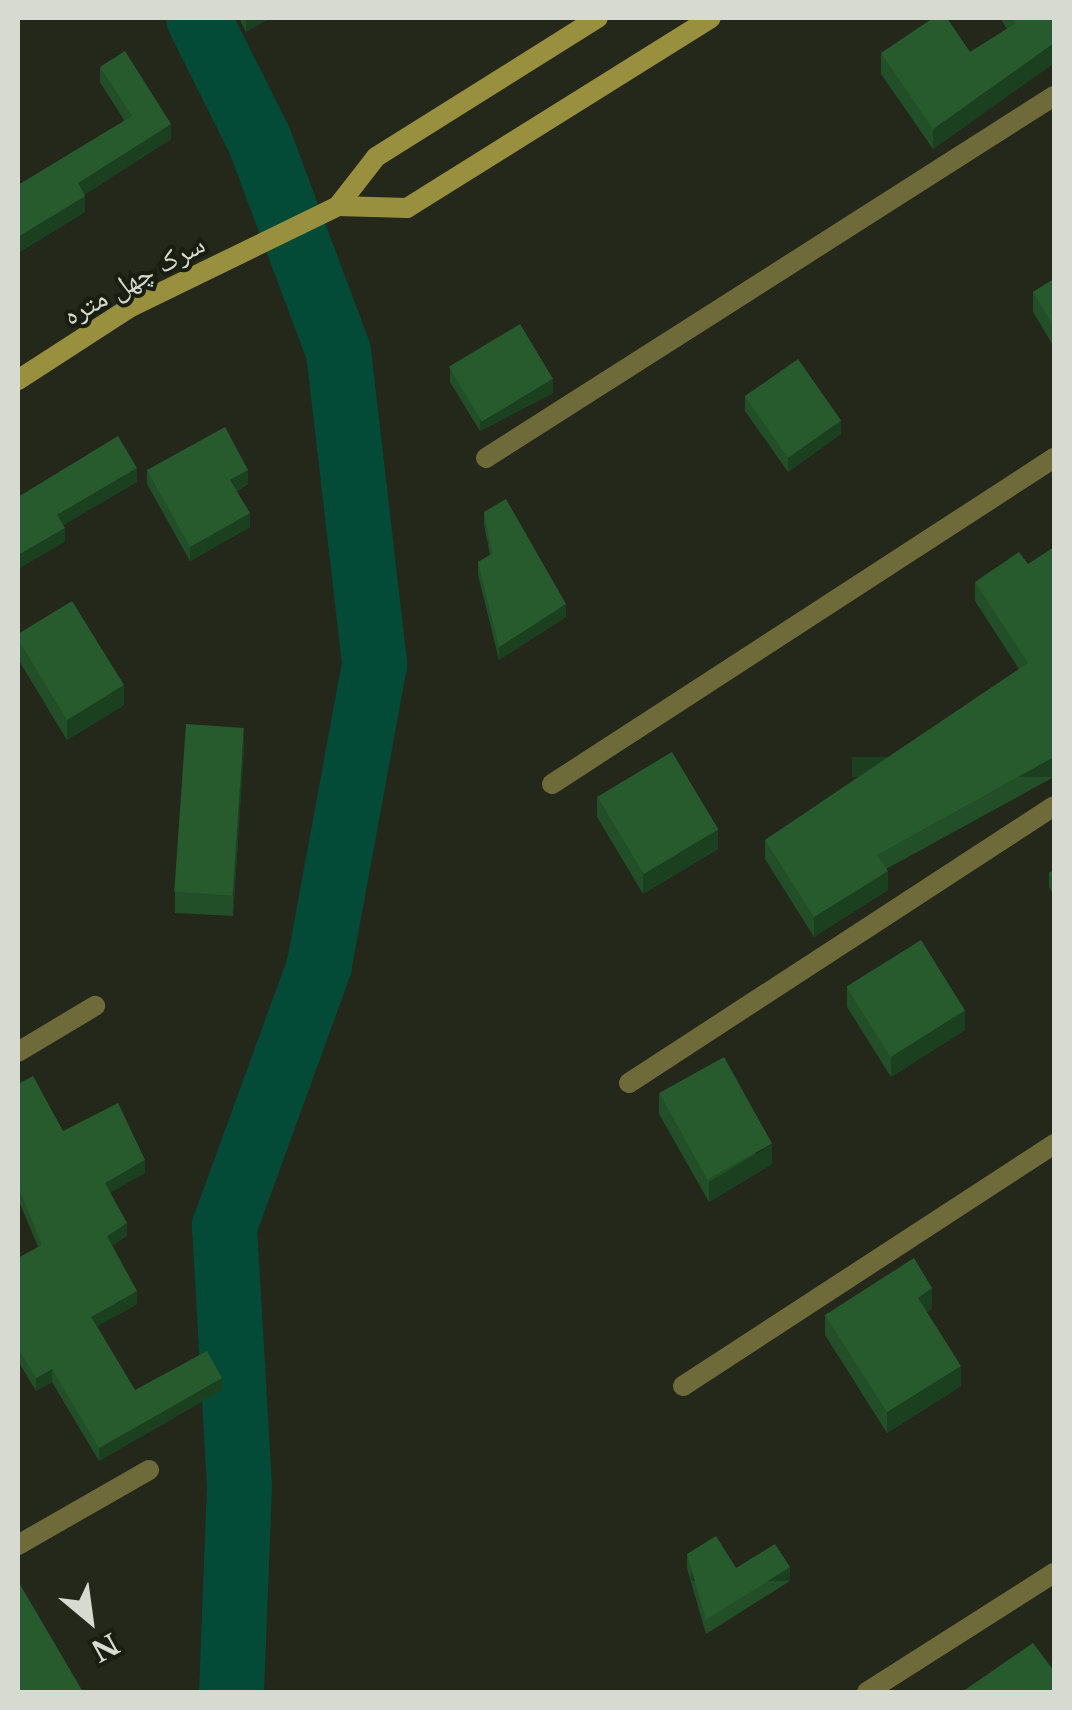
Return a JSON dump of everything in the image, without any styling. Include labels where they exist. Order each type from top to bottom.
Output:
[{"type":"street","points":[[338,206],[376,157],[598,18]]},
{"type":"street","points":[[338,206],[406,208],[712,18]]},
{"type":"street","points":[[486,458],[1054,96]]},
{"type":"street","name":"سرک چهل متره","points":[[18,380],[131,307],[338,206]]},
{"type":"street","points":[[552,784],[1054,458]]},
{"type":"street","points":[[630,1084],[1054,806]]},
{"type":"street","points":[[18,1052],[95,1006]]},
{"type":"street","points":[[683,1386],[1054,1144]]},
{"type":"street","points":[[18,1545],[148,1470]]},
{"type":"street","points":[[867,1692],[1054,1573]]},
{"type":"building","points":[[933,18],[947,18],[970,52],[1016,23],[1013,18],[1054,18],[1054,43],[933,129],[881,53]]},
{"type":"building","points":[[125,51],[171,124],[78,183],[85,196],[18,237],[18,185],[132,116],[100,67]]},
{"type":"building","points":[[1054,279],[1054,327],[1033,292]]},
{"type":"building","points":[[520,324],[553,379],[482,422],[449,367]]},
{"type":"building","points":[[798,359],[841,420],[788,458],[745,396]]},
{"type":"building","points":[[225,427],[248,470],[230,480],[250,513],[190,547],[147,470]]},
{"type":"building","points":[[118,436],[137,468],[57,515],[65,528],[20,554],[18,497]]},
{"type":"building","points":[[506,499],[566,604],[499,647],[478,562],[492,554],[484,512]]},
{"type":"building","points":[[1054,547],[1054,757],[877,855],[888,871],[814,917],[765,840],[1028,663],[975,582],[1019,552],[1028,564]]},
{"type":"building","points":[[72,601],[124,685],[67,720],[18,634]]},
{"type":"building","points":[[186,724],[244,728],[232,896],[174,892]]},
{"type":"building","points":[[672,752],[718,829],[644,874],[597,797]]},
{"type":"building","points":[[921,940],[965,1010],[890,1057],[846,987]]},
{"type":"building","points":[[724,1057],[772,1144],[707,1179],[659,1093]]},
{"type":"building","points":[[33,1076],[63,1131],[118,1103],[145,1160],[105,1183],[127,1223],[107,1236],[137,1291],[91,1317],[135,1390],[207,1351],[222,1378],[99,1448],[52,1369],[36,1378],[18,1348],[18,1258],[42,1245],[18,1186],[18,1084]]},
{"type":"building","points":[[914,1258],[932,1288],[918,1298],[961,1366],[887,1412],[825,1315]]},
{"type":"building","points":[[716,1536],[736,1568],[775,1544],[790,1567],[706,1620],[687,1554]]},
{"type":"building","points":[[18,1581],[83,1692],[18,1692]]},
{"type":"building","points":[[1033,1643],[1054,1671],[1054,1692],[962,1692]]},
{"type":"waterway","points":[[198,18],[259,140],[338,351],[374,664],[319,965],[224,1226],[239,1485],[231,1692]]}]
